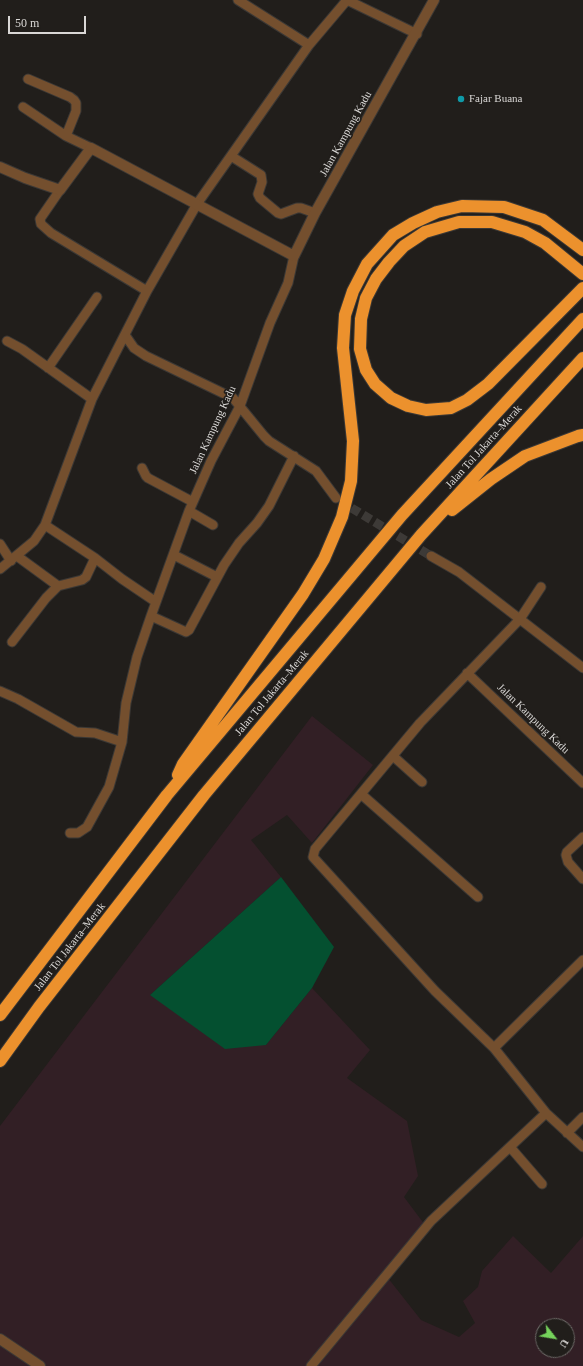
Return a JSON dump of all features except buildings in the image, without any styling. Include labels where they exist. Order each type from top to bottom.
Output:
[{"type":"highway","points":[[167,795],[183,764],[303,594],[324,559],[342,517],[351,480],[353,441],[343,348],[345,315],[353,291],[366,264],[393,234],[437,212],[462,206],[504,207],[543,220],[583,250]]},
{"type":"highway","points":[[583,274],[545,243],[525,232],[492,222],[459,222],[425,232],[404,246],[389,262],[376,278],[366,298],[361,320],[360,349],[366,370],[375,384],[391,398],[408,406],[426,410],[451,408],[467,400],[488,384],[583,288]]},
{"type":"highway","name":"Jalan Tol Jakarta–Merak","points":[[0,1016],[167,795],[402,515],[583,319]]},
{"type":"highway","name":"Jalan Tol Jakarta–Merak","points":[[0,1061],[39,1007],[204,795],[421,535],[583,358]]},
{"type":"highway","points":[[421,535],[491,479],[525,456],[581,435]]},
{"type":"street","points":[[238,0],[309,45]]},
{"type":"street","points":[[0,569],[34,541],[45,525],[92,399],[147,291],[197,204],[309,45],[347,0],[417,34]]},
{"type":"street","name":"Jalan Kampung Kadu","points":[[70,833],[78,833],[87,827],[108,787],[122,742],[126,703],[137,657],[151,616],[191,506],[211,461],[240,406],[270,324],[288,283],[294,256],[315,213],[417,34],[434,0]]},
{"type":"street","points":[[28,79],[70,97],[76,103],[76,110],[66,136]]},
{"type":"street","points":[[23,107],[66,136],[294,256]]},
{"type":"street","points":[[91,148],[40,219],[41,224],[51,233],[147,291]]},
{"type":"street","points":[[231,156],[261,175],[262,182],[258,194],[260,198],[278,213],[281,214],[297,208],[315,213]]},
{"type":"street","points":[[0,167],[25,178],[60,190]]},
{"type":"street","points":[[48,368],[97,297]]},
{"type":"street","points":[[125,335],[134,348],[139,351],[233,398],[264,436],[316,471],[336,498]]},
{"type":"street","points":[[7,341],[22,349],[92,399]]},
{"type":"street","points":[[151,616],[186,632],[189,630],[218,579],[217,577],[239,543],[267,509],[294,456]]},
{"type":"street","points":[[142,468],[148,478],[191,506],[213,524]]},
{"type":"street","points":[[45,525],[95,558],[122,579],[156,602]]},
{"type":"street","points":[[0,544],[14,558],[58,586]]},
{"type":"street","points":[[174,555],[217,577]]},
{"type":"street","points":[[430,556],[459,572],[583,668]]},
{"type":"street","points":[[12,642],[46,598],[58,586],[82,580],[86,577],[95,558]]},
{"type":"street","points":[[541,587],[520,619],[420,723],[315,849],[313,857],[378,926],[435,991],[494,1048],[546,1114],[583,1147]]},
{"type":"street","name":"Jalan Kampung Kadu","points":[[467,673],[583,784]]},
{"type":"street","points":[[0,691],[18,699],[76,732],[95,732],[122,742]]},
{"type":"street","points":[[393,756],[422,782]]},
{"type":"street","points":[[361,794],[478,897]]},
{"type":"street","points":[[583,837],[566,855],[568,862],[583,879]]},
{"type":"street","points":[[494,1048],[583,960]]},
{"type":"street","points":[[311,1366],[431,1221],[546,1114]]},
{"type":"street","points":[[567,1133],[583,1117]]},
{"type":"street","points":[[510,1147],[542,1184]]},
{"type":"street","points":[[0,1339],[40,1366]]},
{"type":"shaded area","points":[[312,716],[373,765],[312,843],[287,815],[251,840],[281,877],[150,995],[266,1045],[312,988],[370,1050],[347,1078],[407,1121],[418,1176],[404,1197],[425,1225],[384,1273],[421,1320],[459,1337],[475,1323],[463,1301],[478,1287],[482,1271],[513,1236],[551,1273],[583,1236],[583,1366],[0,1366],[0,1126]]},
{"type":"green space","points":[[281,877],[334,947],[312,988],[266,1045],[225,1049],[150,995]]},
{"type":"tunnel","points":[[340,501],[431,556]]},
{"type":"place","name":"Fajar Buana","points":[[461,99]]}]
